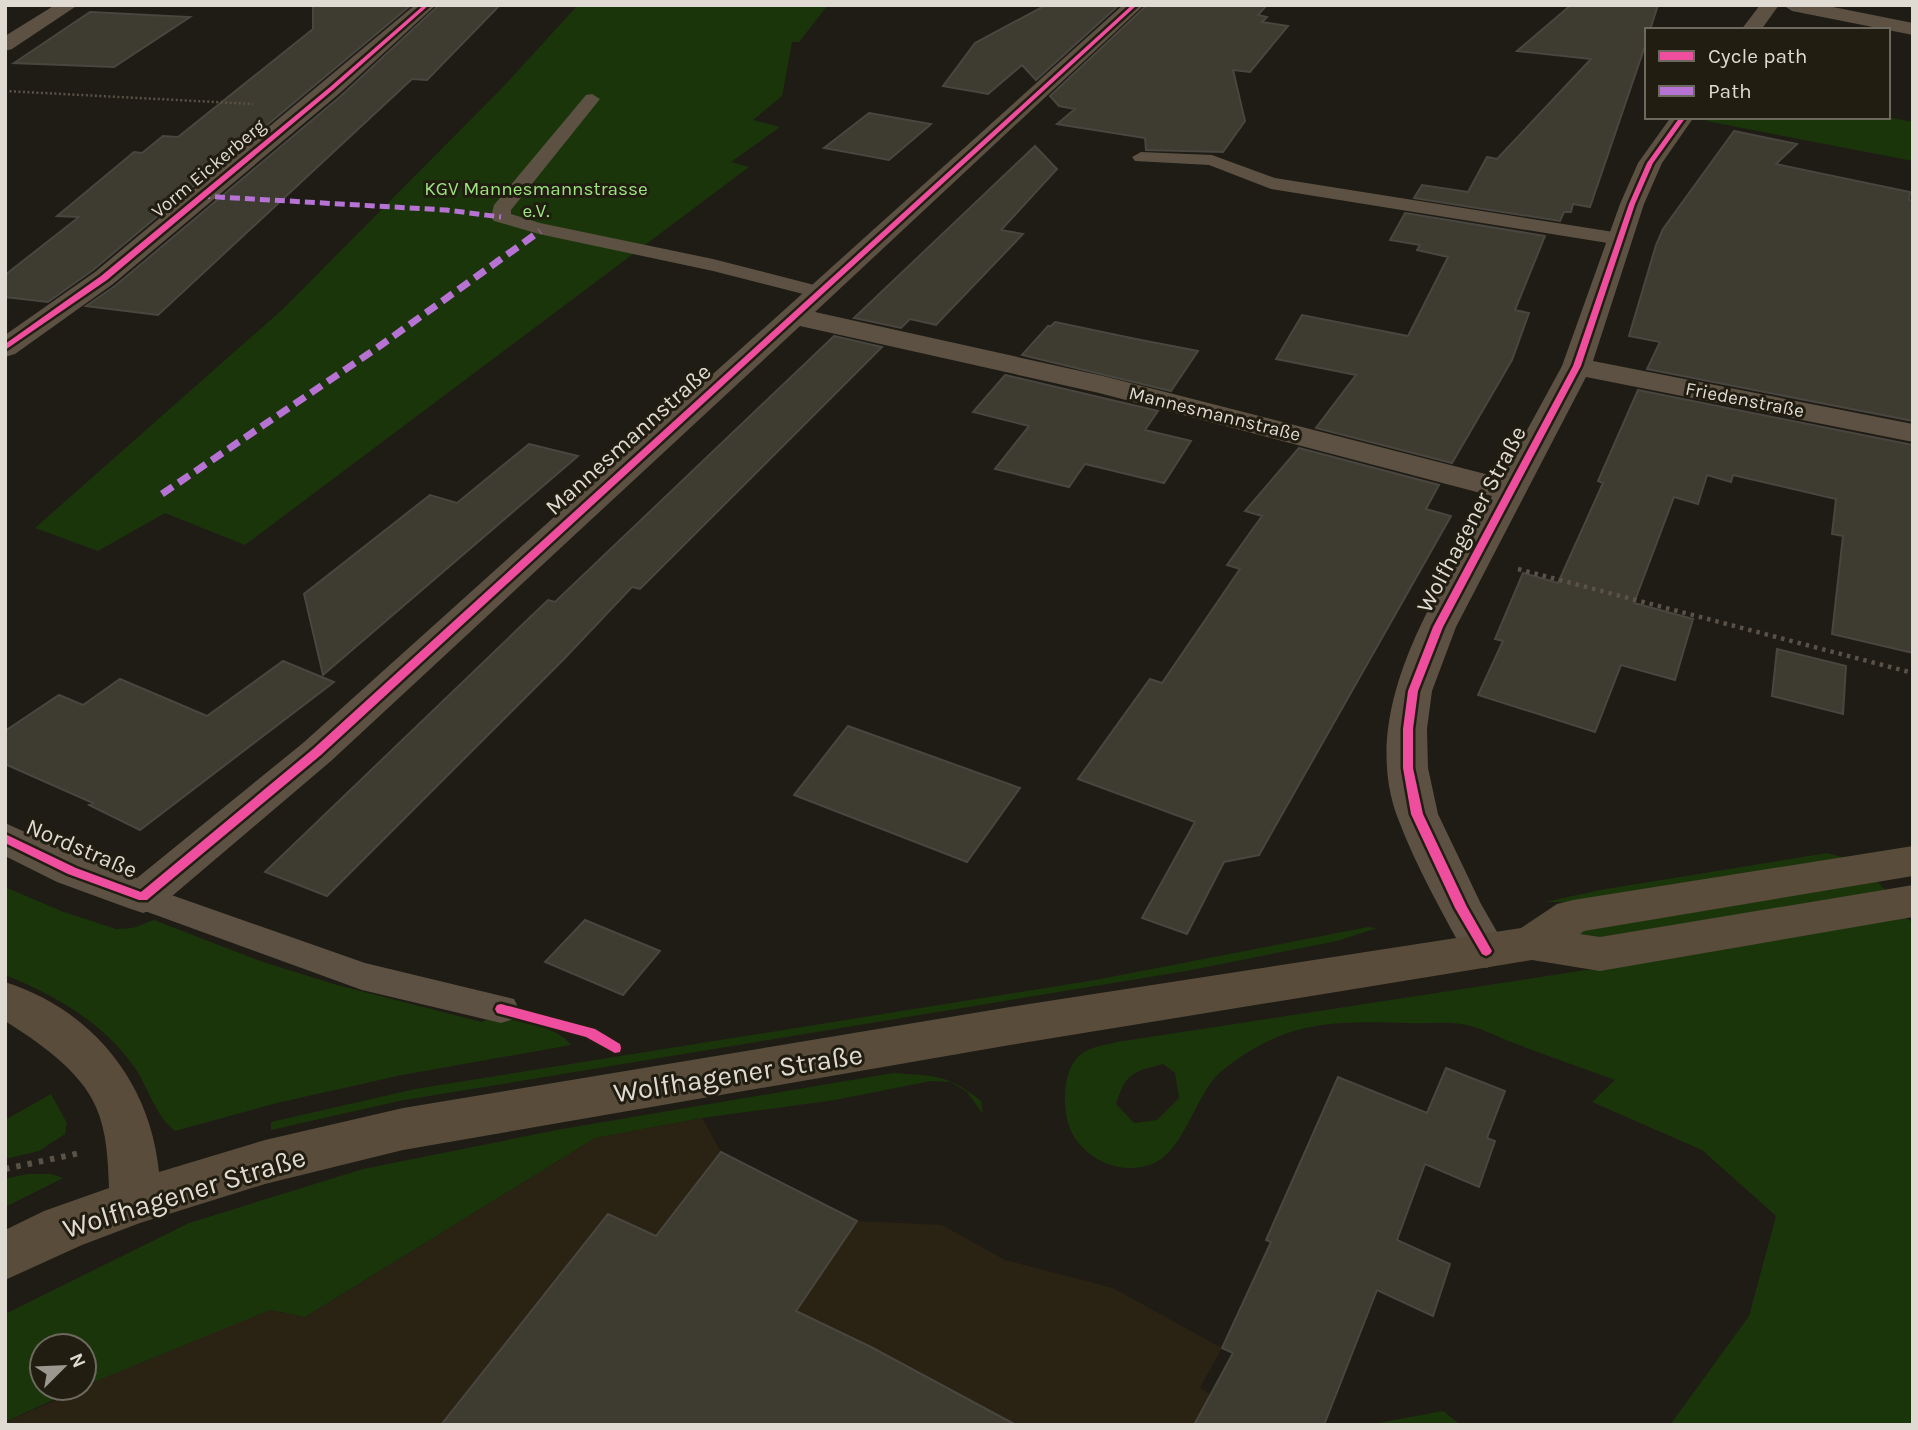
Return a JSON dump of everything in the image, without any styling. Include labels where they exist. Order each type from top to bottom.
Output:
[{"type":"main road","name":"Wolfhagener Straße","points":[[1532,943],[1573,916],[1913,861]]},
{"type":"main road","name":"Wolfhagener Straße","points":[[5,1256],[63,1228],[135,1201],[265,1162],[403,1129],[1010,1026],[1532,943],[1600,954],[1913,901]]},
{"type":"main road","points":[[5,1000],[56,1030],[100,1074],[120,1104],[130,1148],[135,1201]]},
{"type":"street","points":[[5,45],[15,33],[69,5]]},
{"type":"street","name":"Vorm Eickerberg","points":[[5,348],[104,278],[427,5]]},
{"type":"street","name":"Mannesmannstraße","points":[[143,897],[317,752],[1135,5]]},
{"type":"street","points":[[1753,28],[1770,5]]},
{"type":"street","points":[[1792,5],[1913,29]]},
{"type":"street","name":"Wolfhagener Straße","points":[[1486,951],[1461,908],[1417,814],[1408,768],[1408,729],[1413,691],[1438,627],[1577,366],[1620,239],[1650,163],[1682,119]]},
{"type":"street","name":"Mannesmannstraße","points":[[794,316],[1103,385],[1512,491]]},
{"type":"street","name":"Friedenstraße","points":[[1577,366],[1913,433]]},
{"type":"street","name":"Nordstraße","points":[[5,838],[72,872],[143,897]]},
{"type":"lane","points":[[592,99],[501,209],[501,217],[540,231],[576,236],[771,278],[820,292]]},
{"type":"lane","points":[[1141,157],[1212,160],[1271,183],[1620,239]]},
{"type":"lane","name":"Nordstraße","points":[[143,897],[362,976],[501,1009]]},
{"type":"path","points":[[5,91],[309,107]]},
{"type":"path","points":[[1477,558],[1913,673]]},
{"type":"path","points":[[501,1009],[590,1033],[615,1048]]},
{"type":"path","points":[[5,1169],[84,1152]]},
{"type":"shaded area","points":[[702,1118],[721,1152],[857,1221],[942,1225],[1005,1260],[1113,1288],[1222,1348],[1200,1388],[1263,1425],[5,1425],[5,1422],[51,1402],[98,1402],[98,1380],[103,1377],[270,1310],[305,1317],[595,1138]]},
{"type":"green space","name":"KGV Mannesmannstrasse e.V.","points":[[578,5],[828,5],[799,42],[792,42],[782,96],[753,120],[780,127],[731,162],[749,167],[245,545],[165,513],[98,551],[35,528],[283,309],[503,87]]},
{"type":"green space","points":[[1890,117],[1913,122],[1913,161],[1706,121]]},
{"type":"green space","points":[[1827,853],[1845,858],[1575,902],[1545,902],[1600,890]]},
{"type":"green space","points":[[1876,880],[1886,891],[1591,939],[1581,935],[1579,931]]},
{"type":"green space","points":[[5,887],[61,911],[116,929],[133,928],[154,920],[260,961],[337,985],[482,1022],[494,1016],[535,1025],[565,1038],[571,1045],[402,1075],[277,1103],[175,1131],[157,1110],[135,1068],[109,1037],[60,1001],[5,975]]},
{"type":"green space","points":[[1904,916],[1913,923],[1913,1425],[1670,1425],[1749,1316],[1776,1216],[1702,1150],[1592,1102],[1615,1080],[1477,1028],[1444,1023],[1356,1022],[1290,1032],[1247,1053],[1224,1069],[1205,1091],[1174,1147],[1152,1164],[1126,1168],[1101,1161],[1081,1146],[1068,1123],[1065,1094],[1069,1073],[1078,1057],[1097,1047],[1710,951]],"holes":[[[1163,1064],[1175,1073],[1179,1098],[1157,1120],[1134,1123],[1116,1104],[1123,1086],[1137,1072]]]},
{"type":"green space","points":[[1368,927],[1377,928],[1337,941],[1186,971],[399,1101],[271,1130],[271,1122],[415,1089],[1095,980]]},
{"type":"green space","points":[[893,1073],[930,1076],[951,1082],[931,1081],[835,1100],[702,1118],[595,1138],[305,1317],[270,1310],[98,1380],[98,1332],[28,1332],[28,1402],[49,1402],[5,1422],[5,1314],[189,1223],[363,1169],[562,1129]]},
{"type":"green space","points":[[951,1082],[969,1092],[981,1101],[983,1114],[967,1092]]},
{"type":"green space","points":[[51,1094],[67,1123],[65,1134],[39,1151],[5,1159],[5,1120]]},
{"type":"green space","points":[[27,1174],[51,1174],[63,1178],[5,1207],[5,1179]]},
{"type":"green space","points":[[1443,1411],[1461,1425],[1367,1425]]},
{"type":"building","points":[[313,5],[411,5],[93,270],[48,302],[5,297],[5,275],[79,217],[57,216],[134,152],[142,153],[163,136],[178,137],[313,29]]},
{"type":"building","points":[[439,5],[500,5],[427,80],[412,79],[158,315],[86,306],[115,286],[342,95]]},
{"type":"building","points":[[1046,5],[1119,5],[1036,80],[1022,65],[988,94],[943,86],[975,43]]},
{"type":"building","points":[[1147,5],[1267,5],[1258,15],[1267,17],[1262,22],[1288,26],[1250,72],[1233,70],[1245,121],[1223,152],[1146,150],[1145,138],[1057,124],[1075,109],[1059,106],[1050,96]]},
{"type":"building","points":[[1571,5],[1658,5],[1651,28],[1645,28],[1645,46],[1590,207],[1573,204],[1571,212],[1564,212],[1560,221],[1414,198],[1422,185],[1468,192],[1487,157],[1497,159],[1591,59],[1517,51]]},
{"type":"building","points":[[90,12],[190,17],[114,67],[14,63]]},
{"type":"building","points":[[869,113],[931,124],[889,160],[824,148]]},
{"type":"building","points":[[1734,131],[1797,144],[1776,164],[1910,192],[1909,200],[1913,201],[1913,421],[1647,369],[1660,342],[1629,336],[1656,245],[1663,229]]},
{"type":"building","points":[[1035,146],[1057,169],[1001,230],[1023,234],[936,325],[910,319],[901,328],[854,318]]},
{"type":"building","points":[[1405,213],[1545,236],[1515,310],[1529,313],[1512,360],[1452,463],[1316,428],[1356,375],[1276,359],[1302,315],[1408,336],[1448,257],[1417,250],[1420,245],[1390,240]]},
{"type":"building","points":[[1055,322],[1198,351],[1171,391],[1022,355],[1048,326]]},
{"type":"building","points":[[834,336],[882,347],[640,589],[632,587],[564,659],[327,896],[265,872],[548,600],[555,602]]},
{"type":"building","points":[[1005,375],[1158,411],[1145,430],[1191,441],[1164,483],[1085,464],[1069,487],[995,469],[1029,426],[973,412]]},
{"type":"building","points":[[1638,390],[1913,445],[1913,653],[1832,634],[1843,536],[1832,534],[1836,499],[1733,475],[1731,482],[1707,475],[1698,504],[1674,497],[1634,603],[1693,619],[1675,680],[1621,665],[1595,732],[1478,695],[1503,641],[1495,639],[1523,573],[1558,583],[1603,483],[1598,481]]},
{"type":"building","points":[[529,444],[578,456],[323,675],[304,594],[430,495],[457,503]]},
{"type":"building","points":[[1299,448],[1439,485],[1426,509],[1451,516],[1259,855],[1224,862],[1187,934],[1142,918],[1195,822],[1078,779],[1150,679],[1162,683],[1240,569],[1227,565],[1262,516],[1245,511]]},
{"type":"building","points":[[1777,649],[1846,666],[1843,714],[1772,696]]},
{"type":"building","points":[[283,661],[334,682],[140,830],[89,805],[93,803],[5,764],[5,731],[59,695],[83,705],[120,679],[207,716]]},
{"type":"building","points":[[848,726],[1020,788],[967,862],[794,795]]},
{"type":"building","points":[[585,920],[660,951],[623,995],[545,962]]},
{"type":"building","points":[[1446,1068],[1505,1091],[1487,1138],[1495,1141],[1479,1187],[1425,1164],[1397,1240],[1450,1264],[1433,1316],[1377,1290],[1324,1425],[1194,1425],[1233,1353],[1222,1348],[1271,1242],[1266,1240],[1338,1077],[1427,1113]]},
{"type":"building","points":[[721,1152],[857,1221],[796,1311],[871,1347],[1016,1425],[441,1425],[608,1214],[656,1236]]},
{"type":"marked path","points":[[200,196],[446,210],[501,217]]},
{"type":"marked path","points":[[162,494],[377,348],[540,231]]},
{"type":"cycle path","points":[[5,348],[104,278],[427,5]]},
{"type":"cycle path","points":[[5,838],[72,871],[143,897],[317,752],[1135,5]]},
{"type":"cycle path","points":[[1486,951],[1461,908],[1417,814],[1408,768],[1408,729],[1413,691],[1438,627],[1577,366],[1632,204],[1650,163],[1682,119]]},
{"type":"cycle path","points":[[501,1009],[590,1033],[615,1048]]}]
